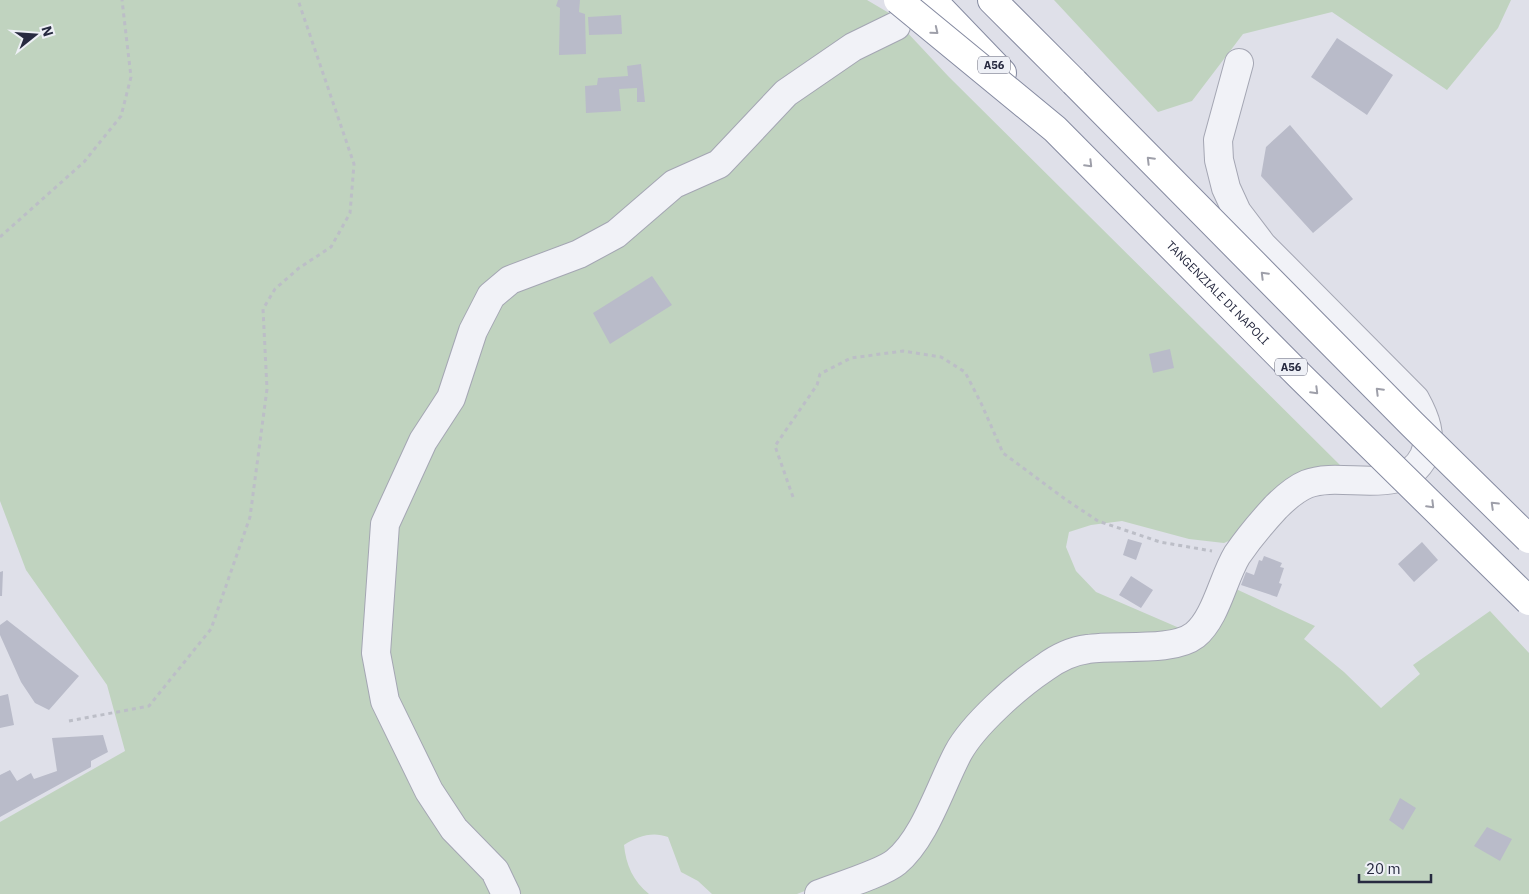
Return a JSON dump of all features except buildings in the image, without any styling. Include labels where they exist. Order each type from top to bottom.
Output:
[{"type":"highway","name":"TANGENZIALE DI NAPOLI","points":[[932,0],[1055,129],[1300,376],[1529,601]]},
{"type":"highway","points":[[992,0],[1405,417],[1529,539]]},
{"type":"highway","points":[[1011,0],[1074,82]]},
{"type":"highway","points":[[897,13],[1055,129]]},
{"type":"street","points":[[506,894],[495,871],[454,829],[429,791],[385,701],[376,653],[385,524],[423,441],[451,398],[473,331],[491,296],[510,280],[579,254],[616,234],[674,184],[719,164],[786,93],[853,47],[897,13]]},
{"type":"street","points":[[819,894],[894,864],[906,853],[921,830],[959,751],[975,729],[1044,668],[1065,656],[1087,649],[1169,644],[1185,640],[1194,635],[1204,625],[1237,555],[1291,493],[1308,484],[1351,479],[1379,481],[1396,479],[1414,469],[1422,461],[1427,449],[1428,432],[1424,414],[1415,399],[1262,245],[1237,212],[1226,188],[1219,160],[1218,140],[1239,63]]},
{"type":"path","points":[[0,237],[84,162],[120,116],[131,77],[122,0]]},
{"type":"path","points":[[70,721],[149,706],[211,628],[250,517],[268,389],[263,309],[275,289],[299,268],[331,247],[350,213],[354,164],[298,0]]},
{"type":"path","points":[[793,497],[775,446],[817,385],[820,374],[851,358],[902,351],[941,357],[965,372],[982,403],[1003,453],[1064,499],[1098,521],[1160,542],[1237,555]]},
{"type":"green space","points":[[0,0],[867,0],[889,13],[949,77],[1346,471],[1309,471],[1287,479],[1245,521],[1233,539],[1224,543],[1189,539],[1122,521],[1091,525],[1069,532],[1066,547],[1076,571],[1096,592],[1184,630],[1048,657],[889,858],[797,894],[712,894],[698,881],[681,872],[668,837],[657,834],[634,839],[624,845],[626,859],[631,872],[649,894],[0,894],[0,822],[125,751],[107,685],[26,570],[0,501]]},
{"type":"green space","points":[[1054,0],[1511,0],[1498,28],[1447,90],[1332,12],[1243,34],[1192,101],[1158,112]]},
{"type":"green space","points":[[1236,589],[1315,626],[1304,639],[1344,672],[1381,708],[1420,674],[1413,665],[1490,611],[1529,653],[1529,894],[846,894],[898,870],[975,747],[1041,680],[1074,663],[1179,653]]}]
